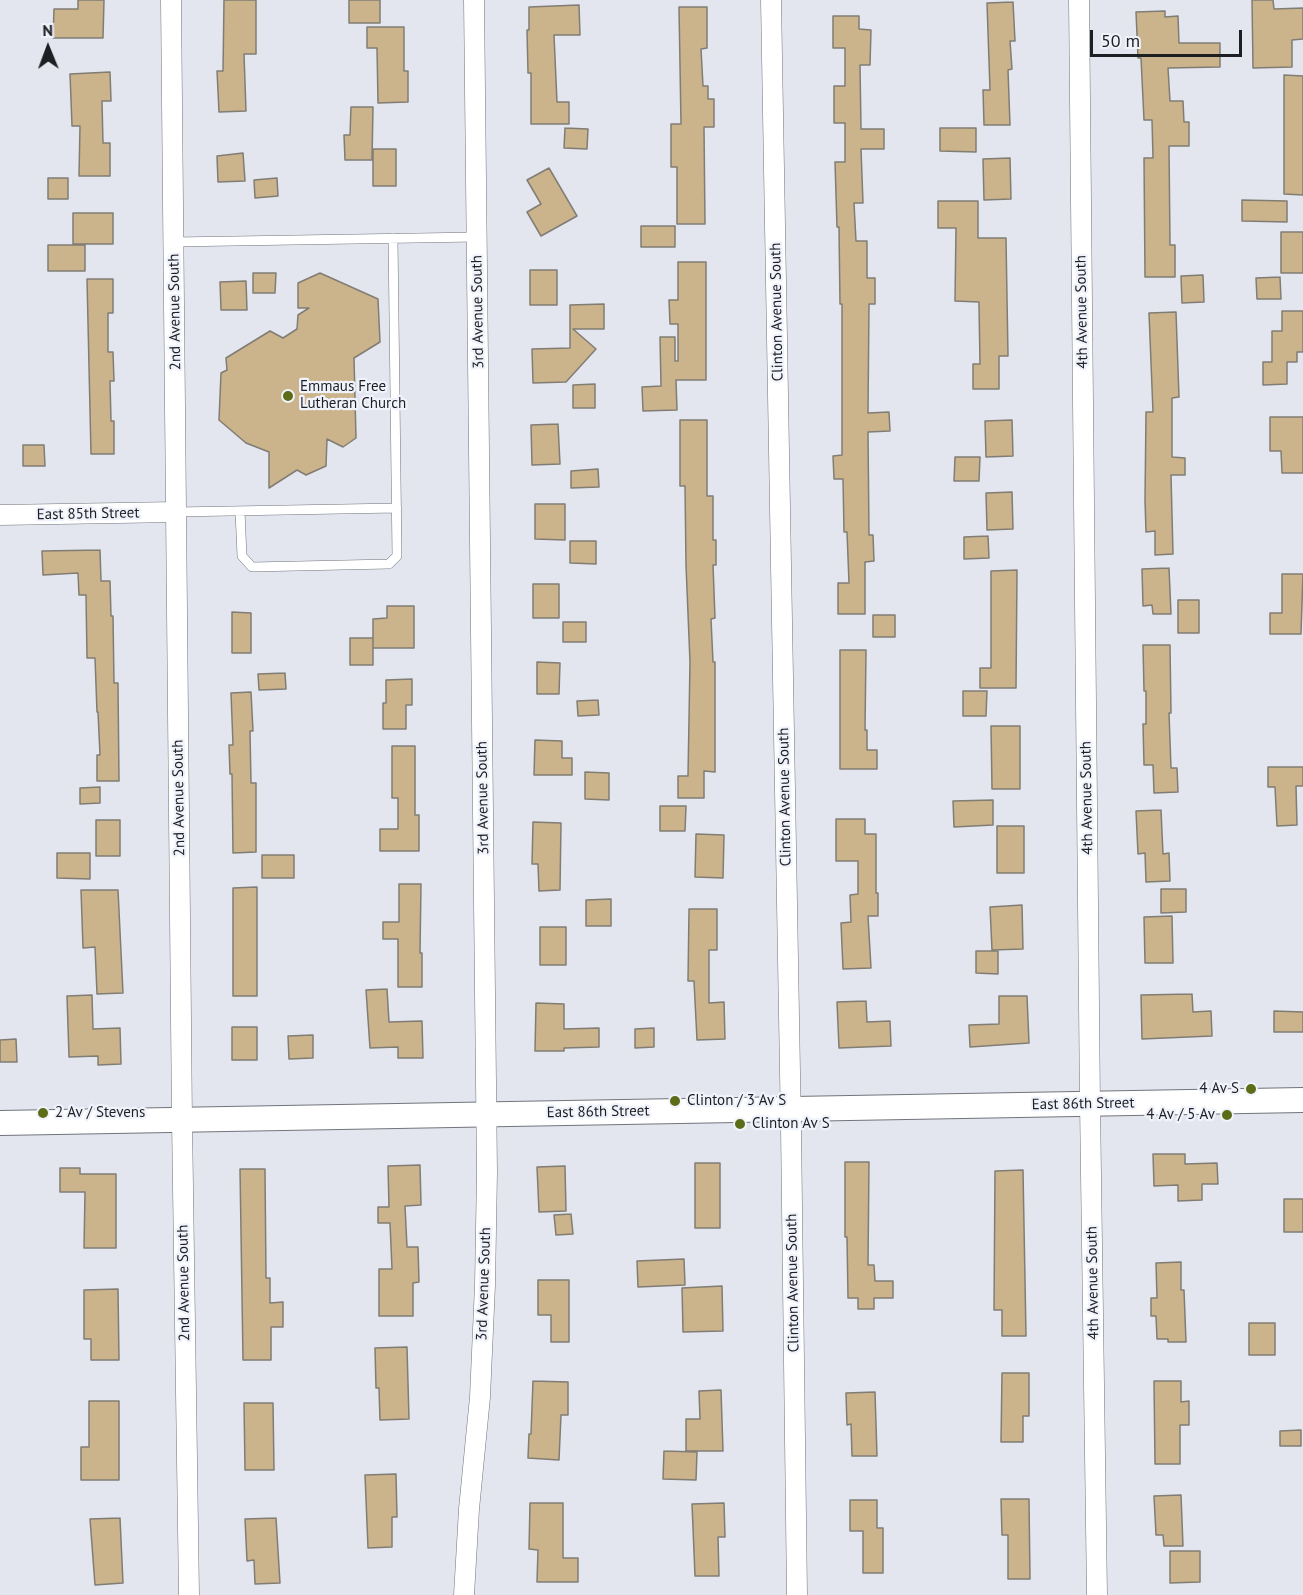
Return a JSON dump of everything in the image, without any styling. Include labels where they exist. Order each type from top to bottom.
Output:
[{"type":"street","name":"2nd Avenue South","points":[[171,0],[189,1595]]},
{"type":"street","name":"3rd Avenue South","points":[[464,1595],[483,1341],[487,1206],[474,0]]},
{"type":"street","name":"Clinton Avenue South","points":[[771,0],[791,1109],[797,1595]]},
{"type":"street","name":"4th Avenue South","points":[[1080,0],[1090,1104],[1098,1595]]},
{"type":"street","name":"East 85th Street","points":[[0,515],[176,512]]},
{"type":"street","name":"East 86th Street","points":[[0,1123],[1303,1100]]},
{"type":"lane","points":[[174,242],[477,237]]},
{"type":"lane","points":[[240,511],[242,556],[252,567],[389,564],[397,556],[393,238]]},
{"type":"lane","points":[[176,512],[397,508]]},
{"type":"building","points":[[78,0],[104,0],[103,38],[53,38],[54,9],[78,9]]},
{"type":"building","points":[[224,0],[256,0],[256,54],[244,54],[246,111],[219,112],[217,71],[223,71]]},
{"type":"building","points":[[349,0],[380,0],[380,23],[349,23]]},
{"type":"building","points":[[1252,0],[1273,0],[1274,9],[1303,8],[1303,39],[1292,40],[1292,67],[1253,68]]},
{"type":"building","points":[[1013,2],[1015,41],[1010,41],[1012,69],[1008,70],[1010,125],[984,125],[983,90],[990,90],[987,3]]},
{"type":"building","points":[[579,5],[580,35],[554,35],[557,102],[569,102],[569,124],[531,124],[531,73],[528,73],[527,30],[529,30],[529,7]]},
{"type":"building","points":[[679,7],[707,7],[707,48],[701,49],[703,86],[708,86],[708,99],[714,99],[714,127],[704,127],[705,224],[677,224],[677,167],[671,167],[671,124],[681,124]]},
{"type":"building","points":[[1165,11],[1165,17],[1178,16],[1179,43],[1220,43],[1220,67],[1168,68],[1170,101],[1183,101],[1184,122],[1189,122],[1189,146],[1169,146],[1170,245],[1175,245],[1175,277],[1145,277],[1144,158],[1153,158],[1152,120],[1144,120],[1136,12]]},
{"type":"building","points":[[833,16],[859,16],[859,29],[871,30],[870,65],[860,65],[861,129],[884,129],[884,149],[861,149],[863,203],[854,203],[856,241],[867,241],[867,278],[875,278],[875,304],[869,304],[868,413],[889,412],[890,431],[868,432],[869,535],[873,535],[874,561],[865,562],[865,614],[838,614],[838,583],[849,583],[847,532],[844,532],[843,479],[834,479],[833,456],[842,455],[842,304],[840,304],[835,162],[845,162],[845,123],[834,123],[834,86],[845,86],[845,48],[833,48]]},
{"type":"building","points":[[367,27],[404,27],[404,71],[408,71],[408,102],[378,103],[377,48],[367,48]]},
{"type":"building","points":[[110,72],[111,101],[102,101],[103,143],[110,143],[110,176],[79,176],[80,126],[72,126],[70,74]]},
{"type":"building","points":[[1284,75],[1303,76],[1303,195],[1284,194]]},
{"type":"building","points":[[351,107],[373,107],[372,160],[345,160],[344,135],[350,135]]},
{"type":"building","points":[[565,128],[588,129],[587,149],[564,148]]},
{"type":"building","points":[[940,128],[976,128],[976,152],[940,151]]},
{"type":"building","points":[[373,149],[396,149],[396,186],[373,186]]},
{"type":"building","points":[[243,153],[245,181],[218,182],[217,156]]},
{"type":"building","points":[[1010,158],[1011,199],[984,200],[983,159]]},
{"type":"building","points":[[549,168],[577,216],[541,236],[527,212],[541,204],[527,180]]},
{"type":"building","points":[[48,178],[68,178],[68,199],[48,199]]},
{"type":"building","points":[[277,178],[278,196],[255,198],[254,180]]},
{"type":"building","points":[[1242,200],[1287,201],[1287,222],[1242,221]]},
{"type":"building","points":[[938,201],[978,201],[978,238],[1006,238],[1008,356],[999,356],[999,389],[973,389],[973,364],[980,364],[979,302],[955,301],[956,228],[938,228]]},
{"type":"building","points":[[73,213],[113,213],[113,244],[73,244]]},
{"type":"building","points":[[641,226],[675,226],[675,247],[641,247]]},
{"type":"building","points":[[1281,232],[1303,232],[1303,273],[1281,273]]},
{"type":"building","points":[[48,245],[85,245],[85,271],[48,271]]},
{"type":"building","points":[[678,262],[706,262],[706,380],[676,380],[677,410],[643,411],[642,387],[661,386],[660,337],[675,337],[675,361],[678,361],[678,324],[670,324],[669,300],[678,300]]},
{"type":"building","points":[[530,270],[557,270],[557,305],[530,305]]},
{"type":"building","points":[[253,273],[276,273],[275,293],[253,293]]},
{"type":"building","name":"Emmaus Free Lutheran Church","points":[[320,273],[378,299],[380,342],[354,358],[356,438],[343,447],[327,439],[326,466],[306,475],[297,470],[269,488],[269,452],[246,443],[219,420],[221,373],[227,370],[226,358],[270,331],[283,338],[297,329],[298,315],[309,308],[298,308],[298,283]]},
{"type":"building","points":[[1203,275],[1204,302],[1182,303],[1181,276]]},
{"type":"building","points":[[1280,277],[1281,299],[1257,299],[1256,278]]},
{"type":"building","points":[[87,279],[113,279],[113,313],[108,313],[108,352],[113,352],[114,381],[110,381],[111,421],[114,421],[114,454],[91,454]]},
{"type":"building","points":[[246,281],[247,310],[221,310],[220,282]]},
{"type":"building","points":[[604,304],[604,329],[573,329],[596,349],[566,382],[533,383],[532,349],[570,348],[570,305]]},
{"type":"building","points":[[1282,311],[1303,311],[1303,352],[1297,352],[1297,362],[1287,362],[1287,384],[1263,385],[1263,362],[1272,362],[1272,331],[1282,331]]},
{"type":"building","points":[[1176,312],[1179,397],[1172,398],[1172,457],[1185,458],[1185,475],[1171,475],[1173,554],[1155,555],[1155,531],[1146,532],[1145,500],[1146,412],[1153,412],[1149,313]]},
{"type":"building","points":[[595,384],[595,408],[573,408],[573,385]]},
{"type":"building","points":[[1270,417],[1303,417],[1303,473],[1282,473],[1281,451],[1270,451]]},
{"type":"building","points":[[680,420],[707,420],[707,496],[713,496],[713,540],[716,540],[716,565],[713,565],[715,618],[711,619],[713,662],[715,662],[715,772],[704,771],[704,798],[678,798],[678,776],[688,776],[690,662],[685,486],[680,486]]},
{"type":"building","points":[[1012,420],[1013,456],[986,457],[985,421]]},
{"type":"building","points":[[558,424],[560,464],[532,465],[531,425]]},
{"type":"building","points":[[23,445],[44,445],[45,466],[23,466]]},
{"type":"building","points":[[955,457],[980,457],[979,481],[954,481]]},
{"type":"building","points":[[598,469],[599,487],[571,488],[571,471]]},
{"type":"building","points":[[1012,492],[1013,529],[987,530],[986,493]]},
{"type":"building","points":[[535,504],[565,504],[565,540],[535,539]]},
{"type":"building","points":[[988,536],[989,558],[964,559],[964,537]]},
{"type":"building","points":[[570,541],[596,541],[596,564],[570,563]]},
{"type":"building","points":[[100,550],[101,581],[110,581],[111,616],[113,616],[114,683],[118,683],[119,781],[97,781],[97,755],[100,755],[95,658],[87,658],[86,595],[79,595],[78,573],[43,575],[42,551]]},
{"type":"building","points":[[1169,568],[1171,614],[1153,614],[1152,605],[1143,606],[1142,569]]},
{"type":"building","points":[[1017,570],[1016,688],[980,688],[980,668],[991,668],[991,571]]},
{"type":"building","points":[[1282,574],[1303,574],[1301,634],[1270,634],[1270,613],[1282,613]]},
{"type":"building","points":[[533,584],[559,584],[559,618],[533,618]]},
{"type":"building","points":[[1178,600],[1199,600],[1199,633],[1178,633]]},
{"type":"building","points":[[387,606],[414,606],[414,648],[373,648],[373,619],[387,618]]},
{"type":"building","points":[[232,612],[251,613],[251,653],[232,653]]},
{"type":"building","points":[[873,615],[895,615],[895,637],[873,637]]},
{"type":"building","points":[[563,622],[586,622],[586,642],[563,642]]},
{"type":"building","points":[[350,638],[373,638],[373,665],[350,665]]},
{"type":"building","points":[[1143,645],[1170,645],[1171,768],[1177,768],[1178,792],[1154,793],[1153,765],[1144,765],[1143,724],[1146,724],[1146,691],[1144,691]]},
{"type":"building","points":[[840,650],[866,650],[865,730],[867,730],[867,750],[877,750],[877,769],[840,769]]},
{"type":"building","points":[[537,662],[560,663],[559,694],[537,694]]},
{"type":"building","points":[[285,673],[286,689],[259,690],[258,674]]},
{"type":"building","points":[[412,679],[412,705],[406,705],[406,729],[383,729],[386,680]]},
{"type":"building","points":[[963,691],[987,691],[986,716],[963,716]]},
{"type":"building","points":[[251,692],[253,731],[250,731],[251,783],[256,783],[256,852],[233,853],[232,774],[230,774],[229,745],[233,745],[231,693]]},
{"type":"building","points":[[598,700],[599,715],[578,716],[577,701]]},
{"type":"building","points":[[991,726],[1020,726],[1020,789],[992,789]]},
{"type":"building","points":[[535,740],[562,741],[562,758],[572,758],[572,775],[534,775]]},
{"type":"building","points":[[392,746],[415,746],[415,815],[419,815],[419,851],[380,851],[380,829],[398,829],[398,798],[392,798]]},
{"type":"building","points":[[1268,767],[1303,767],[1303,786],[1296,786],[1297,825],[1277,826],[1275,787],[1268,787]]},
{"type":"building","points":[[585,772],[609,773],[609,800],[585,799]]},
{"type":"building","points":[[100,787],[100,803],[80,804],[80,788]]},
{"type":"building","points":[[993,800],[993,825],[954,827],[953,801]]},
{"type":"building","points":[[660,806],[686,806],[685,831],[660,831]]},
{"type":"building","points":[[1161,810],[1163,854],[1169,853],[1170,881],[1146,882],[1145,853],[1138,854],[1136,811]]},
{"type":"building","points":[[836,819],[865,819],[865,834],[876,834],[878,916],[868,916],[871,968],[843,969],[841,923],[851,922],[850,895],[858,894],[858,861],[836,861]]},
{"type":"building","points":[[96,820],[120,820],[120,856],[96,856]]},
{"type":"building","points":[[533,822],[561,823],[560,890],[539,891],[538,864],[532,864]]},
{"type":"building","points":[[997,826],[1024,826],[1024,873],[997,873]]},
{"type":"building","points":[[696,834],[724,835],[723,878],[695,877]]},
{"type":"building","points":[[57,853],[90,853],[90,879],[57,878]]},
{"type":"building","points":[[262,855],[294,855],[294,878],[262,878]]},
{"type":"building","points":[[399,884],[421,884],[422,987],[398,987],[398,939],[383,939],[383,922],[399,922]]},
{"type":"building","points":[[257,887],[257,996],[233,996],[233,888]]},
{"type":"building","points":[[1161,889],[1186,889],[1186,912],[1161,913]]},
{"type":"building","points":[[81,890],[118,890],[123,993],[97,994],[95,947],[83,948]]},
{"type":"building","points":[[611,899],[611,926],[586,926],[586,900]]},
{"type":"building","points":[[1022,905],[1023,949],[992,950],[990,907]]},
{"type":"building","points":[[689,909],[717,909],[717,950],[709,950],[709,1003],[724,1002],[725,1039],[697,1040],[694,981],[688,981]]},
{"type":"building","points":[[1172,916],[1173,963],[1145,963],[1144,917]]},
{"type":"building","points":[[540,927],[566,927],[566,965],[540,965]]},
{"type":"building","points":[[976,951],[998,951],[998,974],[976,973]]},
{"type":"building","points":[[387,989],[389,1022],[422,1021],[423,1058],[398,1058],[398,1047],[370,1048],[366,990]]},
{"type":"building","points":[[1192,994],[1193,1012],[1211,1011],[1212,1036],[1142,1039],[1141,995]]},
{"type":"building","points":[[92,995],[93,1029],[120,1028],[121,1064],[98,1065],[98,1056],[69,1057],[67,996]]},
{"type":"building","points":[[999,996],[1027,996],[1029,1043],[970,1047],[969,1025],[999,1024]]},
{"type":"building","points":[[866,1001],[867,1022],[890,1021],[891,1046],[839,1048],[837,1002]]},
{"type":"building","points":[[536,1003],[564,1004],[564,1029],[599,1028],[599,1047],[564,1048],[564,1051],[535,1051]]},
{"type":"building","points":[[1274,1011],[1303,1012],[1303,1032],[1274,1032]]},
{"type":"building","points":[[232,1027],[257,1027],[257,1060],[232,1060]]},
{"type":"building","points":[[654,1028],[654,1047],[635,1048],[635,1029]]},
{"type":"building","points":[[313,1035],[313,1058],[289,1059],[288,1036]]},
{"type":"building","points":[[16,1039],[17,1062],[0,1062],[0,1040]]},
{"type":"building","points":[[1153,1154],[1185,1154],[1185,1164],[1217,1163],[1218,1184],[1202,1184],[1202,1200],[1178,1201],[1178,1185],[1154,1186]]},
{"type":"building","points":[[845,1162],[869,1162],[868,1265],[874,1265],[875,1281],[893,1281],[893,1298],[874,1298],[874,1309],[858,1309],[858,1298],[848,1298]]},
{"type":"building","points":[[695,1163],[720,1163],[720,1228],[695,1228]]},
{"type":"building","points":[[420,1165],[421,1205],[405,1206],[407,1247],[418,1247],[419,1282],[413,1283],[413,1316],[379,1316],[379,1269],[392,1269],[390,1223],[378,1223],[378,1207],[389,1207],[388,1166]]},
{"type":"building","points":[[565,1166],[566,1211],[539,1212],[537,1167]]},
{"type":"building","points":[[60,1168],[80,1168],[80,1174],[116,1174],[116,1248],[84,1248],[85,1192],[60,1192]]},
{"type":"building","points":[[240,1169],[265,1169],[266,1278],[270,1278],[270,1303],[283,1302],[283,1327],[271,1327],[271,1360],[243,1360]]},
{"type":"building","points":[[1023,1170],[1026,1336],[1002,1336],[1002,1310],[994,1310],[995,1171]]},
{"type":"building","points":[[1284,1199],[1303,1199],[1303,1232],[1284,1232]]},
{"type":"building","points":[[571,1214],[573,1234],[556,1235],[554,1215]]},
{"type":"building","points":[[684,1259],[685,1285],[638,1287],[637,1261]]},
{"type":"building","points":[[1181,1262],[1186,1342],[1168,1342],[1168,1339],[1157,1339],[1156,1316],[1151,1316],[1151,1298],[1157,1298],[1156,1263]]},
{"type":"building","points":[[538,1280],[569,1280],[569,1342],[551,1342],[551,1315],[538,1315]]},
{"type":"building","points":[[722,1286],[723,1331],[683,1332],[682,1288]]},
{"type":"building","points":[[118,1289],[119,1360],[91,1360],[91,1339],[84,1339],[84,1290]]},
{"type":"building","points":[[1249,1323],[1275,1323],[1275,1355],[1249,1355]]},
{"type":"building","points":[[407,1347],[409,1419],[380,1420],[375,1348]]},
{"type":"building","points":[[1002,1373],[1029,1373],[1029,1416],[1023,1416],[1023,1442],[1001,1442]]},
{"type":"building","points":[[533,1381],[568,1382],[568,1415],[561,1415],[559,1460],[528,1458]]},
{"type":"building","points":[[1154,1381],[1181,1381],[1181,1402],[1189,1401],[1189,1425],[1180,1425],[1180,1464],[1155,1464]]},
{"type":"building","points":[[721,1390],[723,1451],[686,1451],[686,1419],[700,1419],[699,1391]]},
{"type":"building","points":[[875,1392],[877,1456],[852,1456],[851,1424],[847,1425],[846,1393]]},
{"type":"building","points":[[89,1401],[119,1401],[119,1480],[81,1480],[81,1447],[89,1447]]},
{"type":"building","points":[[244,1403],[273,1403],[274,1470],[245,1470]]},
{"type":"building","points":[[1301,1430],[1301,1446],[1280,1446],[1280,1431]]},
{"type":"building","points":[[664,1451],[697,1452],[696,1480],[663,1479]]},
{"type":"building","points":[[396,1474],[397,1517],[392,1517],[392,1547],[368,1548],[365,1475]]},
{"type":"building","points":[[1181,1495],[1183,1546],[1164,1546],[1163,1535],[1156,1535],[1154,1496]]},
{"type":"building","points":[[1001,1499],[1029,1499],[1030,1579],[1008,1579],[1008,1535],[1002,1535]]},
{"type":"building","points":[[850,1500],[877,1500],[877,1528],[883,1528],[883,1573],[863,1573],[863,1531],[850,1531]]},
{"type":"building","points":[[530,1503],[563,1503],[563,1558],[578,1558],[578,1582],[537,1582],[538,1550],[529,1549]]},
{"type":"building","points":[[724,1503],[725,1537],[718,1537],[719,1576],[695,1576],[692,1504]]},
{"type":"building","points":[[120,1518],[123,1583],[95,1585],[90,1519]]},
{"type":"building","points":[[276,1518],[280,1583],[255,1584],[254,1560],[247,1561],[245,1519]]},
{"type":"building","points":[[1170,1551],[1200,1551],[1200,1582],[1170,1583]]},
{"type":"place","name":"Emmaus Free Lutheran Church","points":[[288,396]]},
{"type":"place","name":"4 Av S","points":[[1251,1089]]},
{"type":"place","name":"Clinton / 3 Av S","points":[[675,1101]]},
{"type":"place","name":"2 Av / Stevens","points":[[43,1113]]},
{"type":"place","name":"4 Av / 5 Av","points":[[1227,1115]]},
{"type":"place","name":"Clinton Av S","points":[[740,1124]]}]
